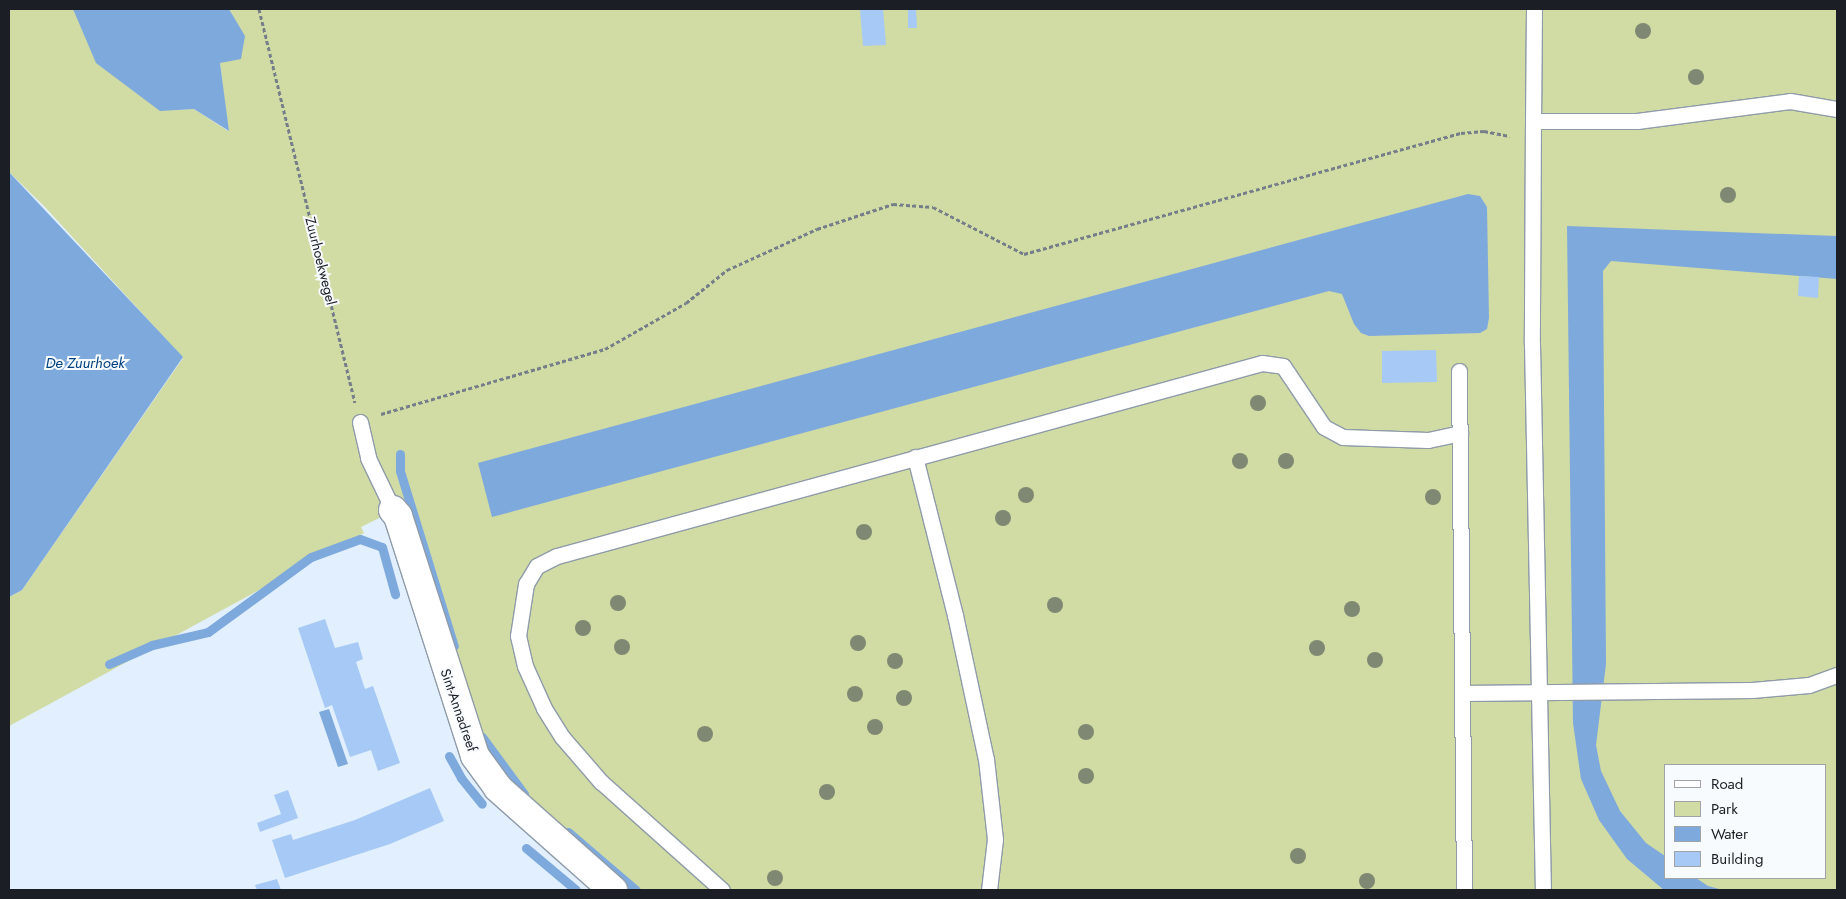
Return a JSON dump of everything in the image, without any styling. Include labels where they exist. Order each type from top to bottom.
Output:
[{"type":"street","name":"Sint-Annadreef","points":[[393,510],[398,516],[475,756],[498,788],[613,890]]},
{"type":"lane","points":[[1534,9],[1532,354],[1543,890]]},
{"type":"lane","points":[[1533,120],[1637,121],[1790,101],[1837,110]]},
{"type":"lane","points":[[722,890],[601,782],[562,737],[544,708],[525,666],[518,636],[526,584],[538,566],[557,556],[866,473],[915,457],[979,443],[1262,363],[1283,366],[1324,427],[1343,437],[1428,440],[1460,433]]},
{"type":"lane","points":[[1459,371],[1464,890]]},
{"type":"lane","points":[[360,422],[368,458],[393,510]]},
{"type":"lane","points":[[915,457],[955,616],[986,759],[995,839],[989,890]]},
{"type":"lane","points":[[1462,693],[1752,690],[1809,685],[1837,675]]},
{"type":"path","name":"Zuurhoekwegel","points":[[259,9],[360,422]]},
{"type":"path","points":[[360,422],[606,349],[686,303],[727,270],[816,229],[893,204],[933,207],[1024,254],[1461,133],[1484,132],[1533,142]]},
{"type":"green space","points":[[9,9],[73,9],[160,110],[194,109],[228,131],[220,63],[244,37],[229,9],[1837,9],[1837,890],[622,890],[479,752],[402,507],[361,527],[364,533],[9,726],[9,597],[22,590],[183,358],[45,207],[9,172]]},
{"type":"water","points":[[73,9],[229,9],[245,36],[241,59],[220,63],[229,131],[194,109],[160,111],[96,63]]},
{"type":"water","name":"De Zuurhoek","points":[[9,172],[183,357],[22,590],[9,597]]},
{"type":"water","points":[[1468,194],[1480,196],[1487,207],[1489,318],[1487,329],[1480,333],[1369,336],[1361,333],[1354,324],[1342,294],[1329,291],[492,517],[478,463]]},
{"type":"water","points":[[1567,226],[1837,236],[1837,279],[1611,261],[1603,271],[1606,664],[1596,745],[1601,771],[1620,811],[1646,843],[1664,855],[1664,879],[1698,879],[1708,886],[1723,890],[1664,890],[1627,859],[1599,820],[1581,779],[1573,723]]},
{"type":"water","points":[[329,709],[348,764],[338,767],[319,712]]},
{"type":"building","points":[[860,9],[883,9],[886,45],[863,46]]},
{"type":"building","points":[[908,9],[916,9],[917,28],[908,28]]},
{"type":"building","points":[[1799,276],[1819,277],[1818,298],[1798,296]]},
{"type":"building","points":[[1436,350],[1437,382],[1382,383],[1382,351]]},
{"type":"building","points":[[325,619],[335,648],[358,642],[363,659],[356,662],[365,689],[373,686],[400,763],[378,771],[371,750],[350,757],[332,705],[325,708],[298,628]]},
{"type":"building","points":[[430,788],[444,821],[390,844],[285,878],[272,840],[291,834],[293,840],[355,820]]},
{"type":"building","points":[[288,790],[298,818],[260,832],[257,823],[281,814],[274,795]]},
{"type":"building","points":[[277,879],[281,890],[257,890],[255,885]]},
{"type":"waterway","points":[[400,454],[400,471],[454,646]]},
{"type":"waterway","points":[[109,664],[152,645],[208,632],[311,557],[360,539],[382,547],[395,594]]},
{"type":"waterway","points":[[482,737],[524,794]]},
{"type":"waterway","points":[[449,756],[461,778],[482,804]]},
{"type":"waterway","points":[[568,832],[636,890]]},
{"type":"waterway","points":[[526,848],[576,890]]}]
